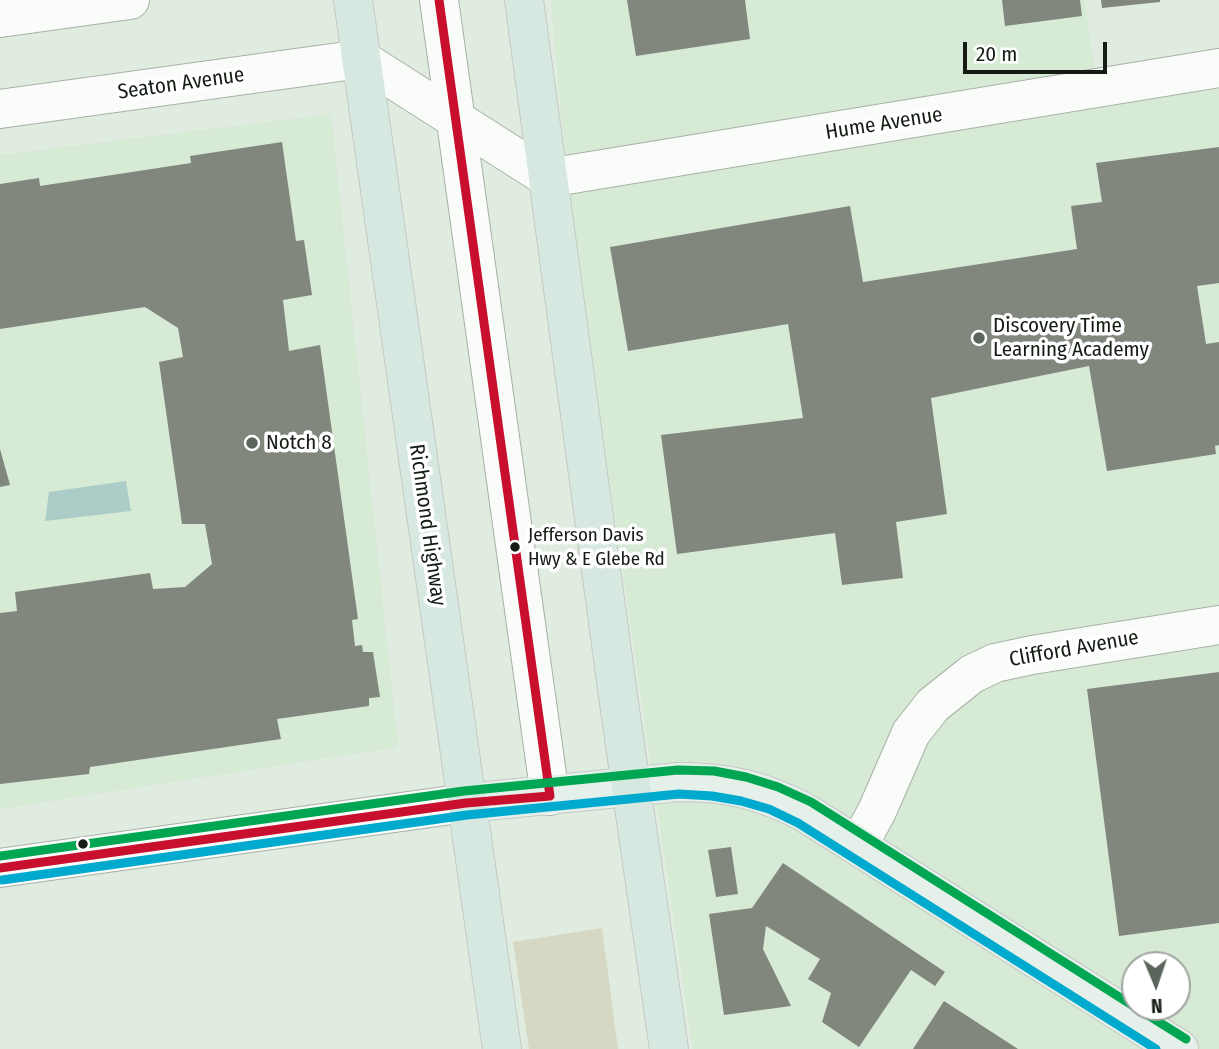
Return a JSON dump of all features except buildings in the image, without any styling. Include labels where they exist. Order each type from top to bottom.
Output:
[{"type":"highway","name":"Richmond Highway","points":[[353,0],[502,1049]]},
{"type":"highway","points":[[524,0],[669,1049]]},
{"type":"main road","points":[[466,803],[679,782],[707,782],[771,795],[804,812],[1179,1049]]},
{"type":"street","points":[[0,18],[130,0]]},
{"type":"street","points":[[439,0],[550,796]]},
{"type":"street","points":[[361,59],[548,178]]},
{"type":"street","name":"Seaton Avenue","points":[[0,109],[361,59]]},
{"type":"street","name":"Hume Avenue","points":[[548,178],[1219,68]]},
{"type":"street","name":"Clifford Avenue","points":[[858,846],[877,811],[911,733],[933,705],[972,674],[995,663],[1032,655],[1219,625]]},
{"type":"street","points":[[0,868],[466,803]]},
{"type":"shaded area","points":[[551,0],[1085,0],[1094,67],[1219,89],[1219,1049],[693,1049],[570,214]]},
{"type":"shaded area","name":"Notch 8","points":[[331,114],[398,747],[0,809],[0,155]]},
{"type":"shaded area","points":[[602,928],[618,1049],[529,1049],[513,942]]},
{"type":"water","points":[[126,481],[131,511],[45,521],[49,492]]},
{"type":"transit line","points":[[439,0],[550,796]]},
{"type":"transit line","points":[[0,856],[464,791],[678,770],[714,771],[778,787],[811,802],[1121,998]]},
{"type":"transit line","points":[[2,880],[467,815],[679,794],[712,796],[769,809],[798,823],[1156,1049]]},
{"type":"transit line","points":[[0,868],[466,803],[550,796]]},
{"type":"transit line","points":[[1157,1021],[1186,1039]]},
{"type":"place","name":"Discovery Time Learning Academy","points":[[979,338]]},
{"type":"place","name":"Notch 8","points":[[252,443]]},
{"type":"place","name":"Jefferson Davis Hwy & E Glebe Rd","points":[[515,547]]}]
